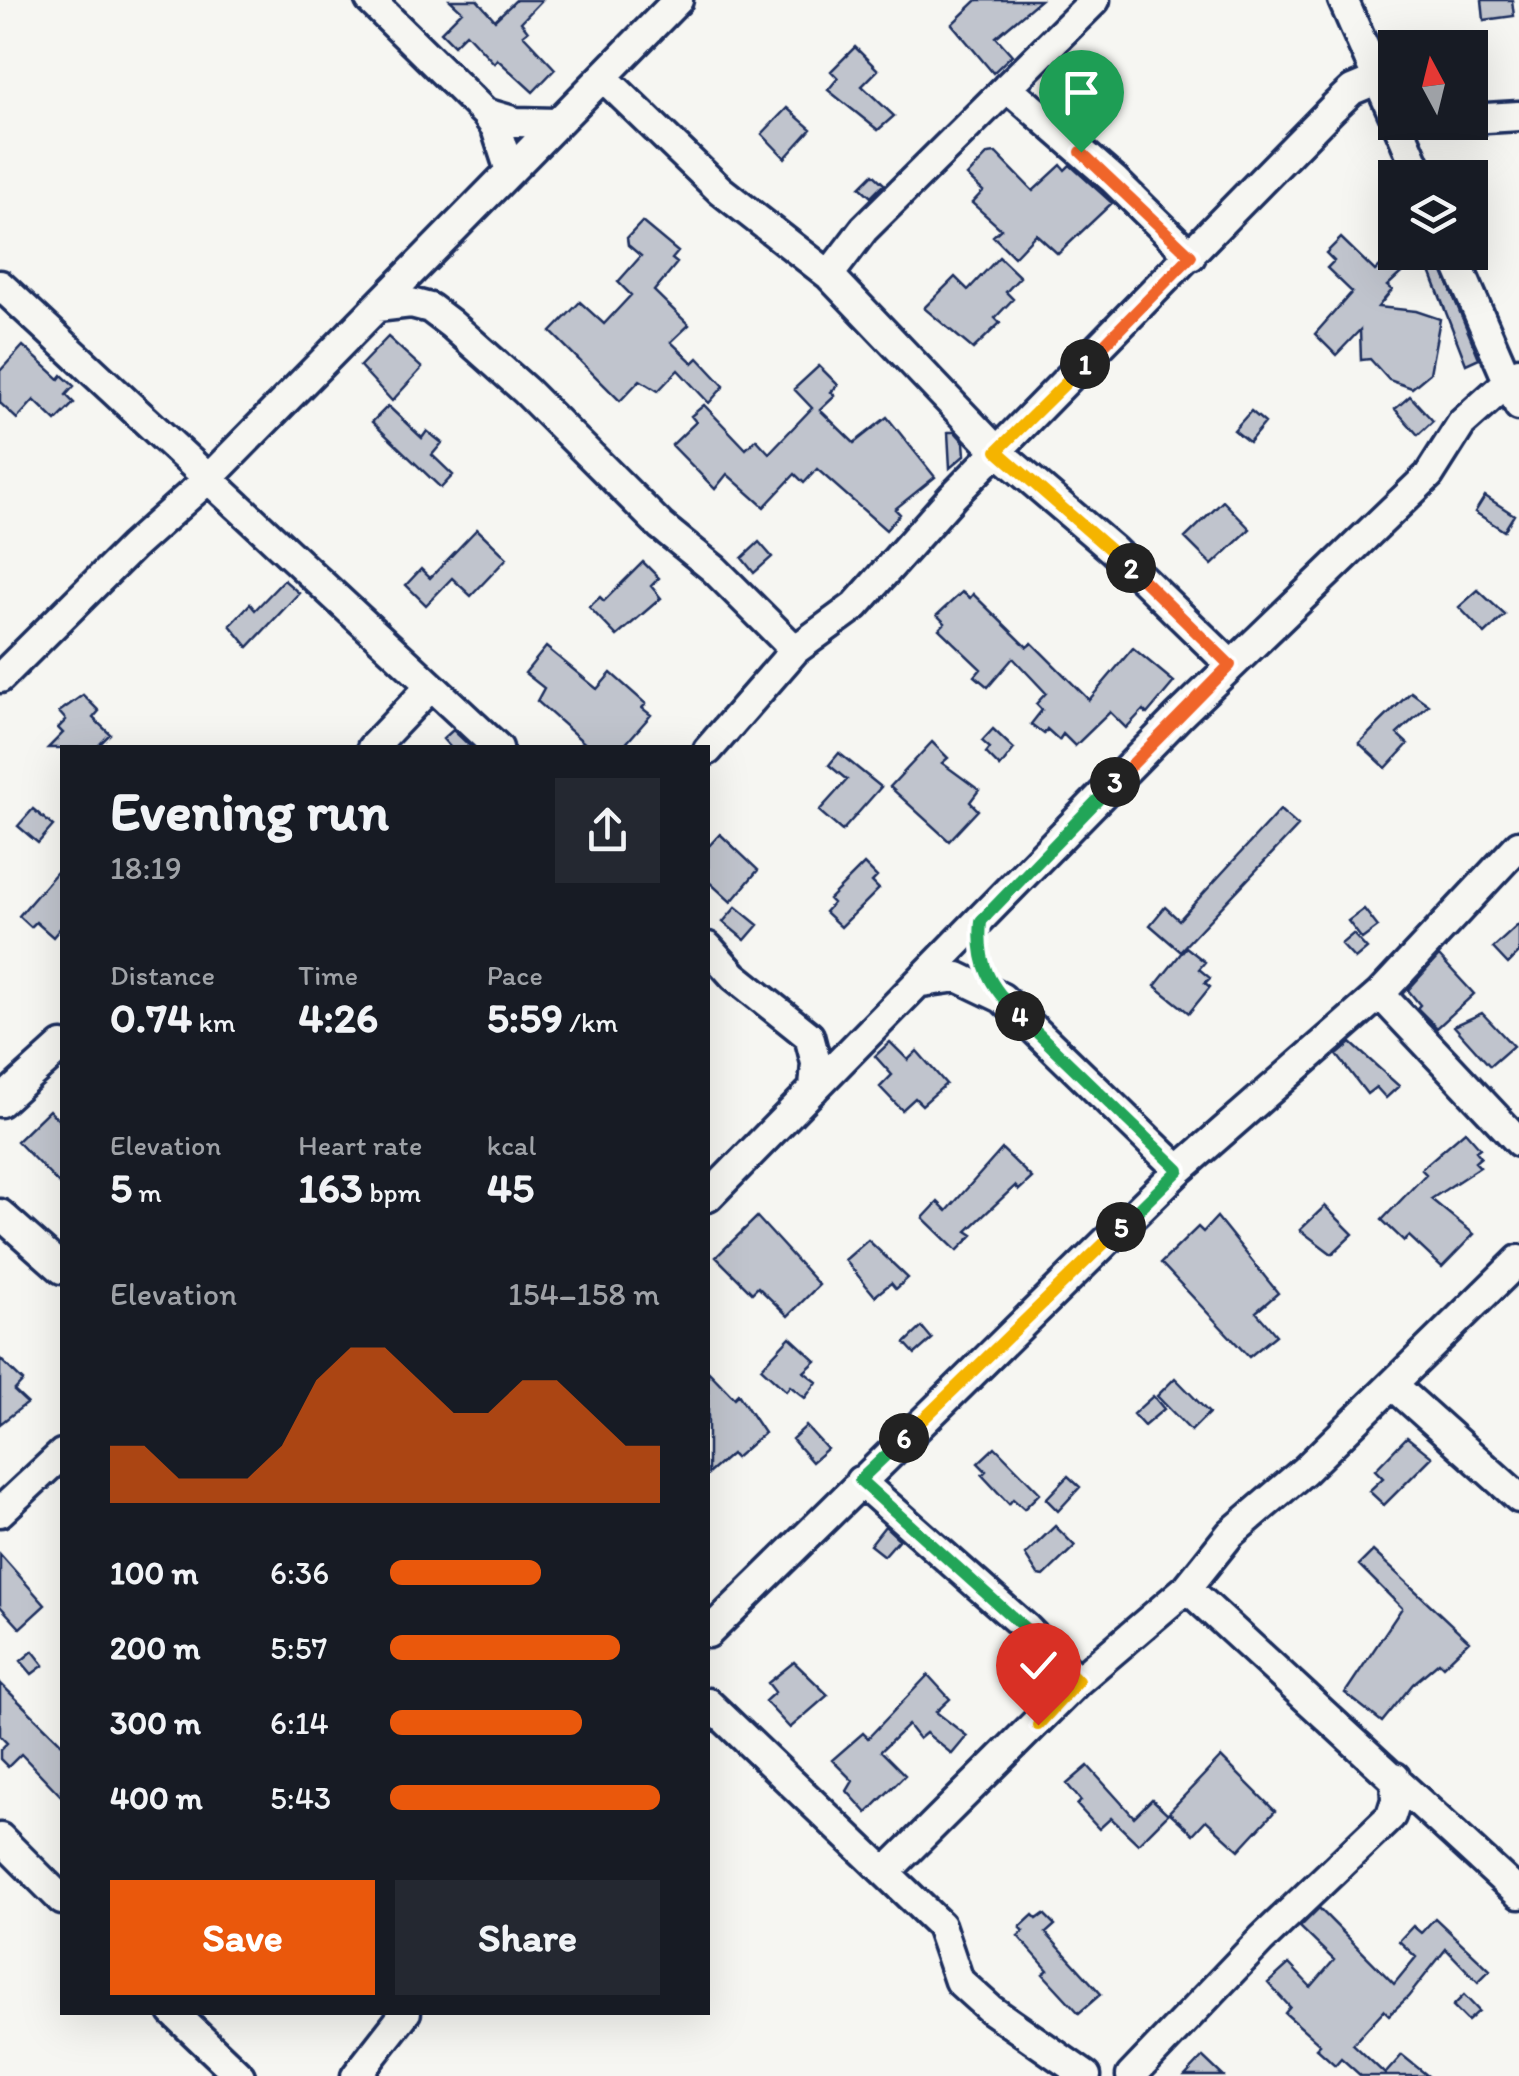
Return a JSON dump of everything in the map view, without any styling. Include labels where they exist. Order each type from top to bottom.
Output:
[{"type":"street","points":[[370,0],[485,113],[496,128],[508,168]]},
{"type":"street","points":[[0,678],[132,547],[209,478],[508,168],[604,78],[678,0]]},
{"type":"street","points":[[829,275],[864,229],[1094,0]]},
{"type":"street","points":[[1343,0],[1378,80]]},
{"type":"street","points":[[604,78],[720,190],[829,275],[997,451],[1113,550],[1230,665]]},
{"type":"street","points":[[710,748],[794,650],[855,606],[997,451],[1352,90],[1365,82],[1378,82]]},
{"type":"street","points":[[1006,87],[1114,180],[1191,256]]},
{"type":"street","points":[[485,113],[516,122],[557,123]]},
{"type":"street","points":[[1488,118],[1519,116]]},
{"type":"street","points":[[426,257],[424,282],[430,308]]},
{"type":"street","points":[[1461,270],[1513,376],[1519,406]]},
{"type":"street","points":[[1,288],[495,745]]},
{"type":"street","points":[[377,307],[397,303],[430,308],[526,391],[794,650]]},
{"type":"street","points":[[710,1195],[1230,665],[1284,619],[1370,528],[1429,475],[1462,423],[1513,376]]},
{"type":"street","points":[[375,745],[430,687]]},
{"type":"street","points":[[710,1631],[1179,1170],[1380,994],[1519,846]]},
{"type":"street","points":[[981,921],[978,950],[986,978],[1179,1170]]},
{"type":"street","points":[[710,948],[734,976],[808,1036],[816,1063],[814,1089]]},
{"type":"street","points":[[922,982],[958,977],[1002,998]]},
{"type":"street","points":[[1380,994],[1519,1142]]},
{"type":"street","points":[[808,1036],[866,1037]]},
{"type":"street","points":[[0,1102],[60,1048]]},
{"type":"street","points":[[0,1214],[60,1267]]},
{"type":"street","points":[[886,1871],[1078,1681],[1187,1588],[1231,1533],[1394,1385],[1519,1260]]},
{"type":"street","points":[[1394,1385],[1519,1498]]},
{"type":"street","points":[[0,1512],[60,1458]]},
{"type":"street","points":[[860,1480],[1026,1628],[1078,1681]]},
{"type":"street","points":[[1187,1588],[1519,1894]]},
{"type":"street","points":[[710,1704],[940,1925],[959,1981],[990,2009],[1086,2076]]},
{"type":"street","points":[[1130,2076],[1262,1939],[1391,1816],[1396,1800],[1395,1778]]},
{"type":"street","points":[[0,1838],[60,1898]]},
{"type":"street","points":[[176,2015],[240,2076]]},
{"type":"street","points":[[356,2076],[404,2015]]},
{"type":"building","points":[[450,0],[477,0],[495,20],[516,0],[542,0],[521,22],[528,31],[523,35],[555,69],[533,92],[497,59],[494,63],[466,33],[454,45],[441,32],[462,11]]},
{"type":"building","points":[[977,0],[1040,0],[996,37],[1012,55],[993,73],[952,24]]},
{"type":"building","points":[[1482,0],[1512,0],[1514,16],[1484,20]]},
{"type":"building","points":[[855,47],[878,70],[862,86],[894,116],[878,130],[828,90],[838,78],[831,71]]},
{"type":"building","points":[[787,108],[811,129],[785,158],[762,134]]},
{"type":"building","points":[[996,153],[1033,191],[1061,165],[1065,170],[1070,165],[1112,203],[1058,254],[1036,234],[1014,257],[993,236],[1001,229],[972,203],[983,191],[967,176],[988,154]]},
{"type":"building","points":[[873,174],[884,184],[871,197],[860,187]]},
{"type":"building","points":[[642,222],[678,252],[672,259],[677,263],[654,291],[689,325],[671,342],[693,363],[698,358],[724,386],[709,403],[678,370],[658,391],[640,380],[620,401],[551,332],[580,302],[604,324],[631,295],[618,282],[641,256],[628,245],[627,238]]},
{"type":"building","points":[[1341,238],[1375,271],[1404,270],[1387,286],[1392,290],[1378,307],[1416,311],[1440,319],[1430,373],[1412,388],[1389,380],[1370,359],[1361,360],[1360,330],[1336,355],[1315,334],[1352,292],[1327,268],[1334,261],[1326,253]]},
{"type":"building","points":[[999,257],[1020,277],[1006,292],[1013,299],[995,318],[1000,323],[973,349],[924,308],[955,277],[968,290]]},
{"type":"building","points":[[1430,270],[1442,270],[1479,358],[1466,364]]},
{"type":"building","points":[[388,337],[422,368],[392,401],[360,366]]},
{"type":"building","points":[[23,346],[59,379],[62,375],[74,386],[66,395],[74,403],[56,421],[34,400],[17,419],[0,403],[0,371]]},
{"type":"building","points":[[819,366],[838,385],[831,392],[835,396],[820,410],[854,443],[887,417],[935,477],[895,509],[900,514],[886,530],[817,469],[804,483],[795,474],[764,507],[727,474],[715,489],[672,445],[696,422],[691,416],[704,405],[746,449],[756,439],[769,453],[812,408],[794,389]]},
{"type":"building","points":[[1410,396],[1433,421],[1418,435],[1395,409]]},
{"type":"building","points":[[388,406],[422,438],[427,431],[442,443],[432,455],[453,475],[441,488],[372,422]]},
{"type":"building","points":[[1251,411],[1265,423],[1249,442],[1234,430]]},
{"type":"building","points":[[948,432],[955,432],[964,442],[965,455],[950,468]]},
{"type":"building","points":[[1485,496],[1514,515],[1504,531],[1475,512]]},
{"type":"building","points":[[1223,501],[1250,529],[1212,565],[1185,538]]},
{"type":"building","points":[[477,529],[507,558],[471,596],[452,578],[426,605],[406,585],[421,569],[430,578]]},
{"type":"building","points":[[759,542],[772,557],[754,573],[742,558]]},
{"type":"building","points":[[643,562],[659,578],[651,586],[661,598],[617,636],[589,607],[600,597],[604,601]]},
{"type":"building","points":[[284,580],[299,593],[248,647],[230,625],[250,604],[255,610]]},
{"type":"building","points":[[1478,590],[1505,615],[1485,634],[1459,607]]},
{"type":"building","points":[[962,592],[970,598],[973,594],[1027,647],[1032,643],[1089,700],[1133,648],[1174,682],[1147,714],[1143,710],[1126,728],[1110,712],[1075,746],[1063,734],[1059,740],[1047,729],[1044,734],[1031,724],[1042,710],[1036,704],[1046,693],[1013,658],[988,687],[975,676],[981,669],[939,629],[945,623],[937,615]]},
{"type":"building","points":[[546,647],[597,689],[611,673],[646,704],[642,708],[651,715],[625,745],[587,745],[537,701],[544,688],[525,673]]},
{"type":"building","points":[[1411,692],[1429,705],[1397,734],[1408,744],[1386,768],[1359,743]]},
{"type":"building","points":[[83,695],[99,711],[93,718],[110,734],[99,745],[48,748],[63,733],[58,728],[66,720],[59,712]]},
{"type":"building","points":[[993,729],[1014,749],[1000,767],[986,753],[990,748],[982,741]]},
{"type":"building","points":[[453,730],[469,745],[448,745],[443,739]]},
{"type":"building","points":[[932,742],[948,758],[942,763],[979,790],[970,802],[978,810],[949,841],[890,787]]},
{"type":"building","points":[[839,753],[881,787],[842,831],[819,811],[847,780],[829,765]]},
{"type":"building","points":[[33,809],[53,826],[38,843],[18,826]]},
{"type":"building","points":[[1280,810],[1298,826],[1180,951],[1150,925],[1165,907],[1179,920]]},
{"type":"building","points":[[720,834],[758,870],[731,902],[710,883],[710,845]]},
{"type":"building","points":[[864,864],[877,877],[872,882],[879,889],[841,927],[825,912],[833,903],[829,899]]},
{"type":"building","points":[[60,868],[60,928],[53,937],[36,922],[31,927],[19,916]]},
{"type":"building","points":[[736,907],[758,925],[745,940],[723,922]]},
{"type":"building","points":[[1364,909],[1378,927],[1362,939],[1348,921]]},
{"type":"building","points":[[1519,924],[1519,953],[1508,964],[1493,948]]},
{"type":"building","points":[[1353,934],[1367,949],[1355,959],[1341,944]]},
{"type":"building","points":[[1186,947],[1205,962],[1199,969],[1210,978],[1205,983],[1210,987],[1189,1013],[1155,986]]},
{"type":"building","points":[[1439,956],[1474,994],[1437,1028],[1417,1008],[1420,1005],[1408,990]]},
{"type":"building","points":[[1482,1013],[1513,1046],[1490,1066],[1454,1026]]},
{"type":"building","points":[[890,1042],[908,1060],[917,1051],[946,1084],[922,1105],[915,1098],[902,1110],[880,1087],[892,1075],[875,1056]]},
{"type":"building","points":[[1351,1043],[1399,1086],[1386,1098],[1376,1087],[1367,1094],[1337,1055]]},
{"type":"building","points":[[49,1110],[60,1122],[60,1185],[17,1141]]},
{"type":"building","points":[[1465,1131],[1480,1148],[1476,1151],[1481,1157],[1475,1162],[1480,1167],[1431,1199],[1474,1234],[1442,1267],[1409,1236],[1404,1241],[1382,1220],[1426,1174],[1421,1169]]},
{"type":"building","points":[[1002,1149],[1032,1178],[1019,1190],[1015,1186],[967,1231],[973,1235],[957,1251],[923,1218],[938,1202],[947,1211]]},
{"type":"building","points":[[1325,1206],[1353,1234],[1332,1254],[1300,1230]]},
{"type":"building","points":[[757,1217],[819,1285],[788,1316],[758,1287],[752,1293],[716,1257]]},
{"type":"building","points":[[1217,1217],[1278,1293],[1256,1312],[1276,1335],[1249,1357],[1161,1263],[1198,1227],[1203,1232]]},
{"type":"building","points":[[868,1240],[908,1278],[896,1289],[891,1283],[875,1296],[845,1260]]},
{"type":"building","points":[[922,1327],[932,1339],[915,1354],[905,1343]]},
{"type":"building","points":[[790,1337],[816,1361],[804,1372],[817,1382],[805,1398],[790,1386],[786,1391],[761,1368]]},
{"type":"building","points":[[0,1359],[23,1381],[14,1391],[27,1403],[0,1424]]},
{"type":"building","points":[[710,1373],[734,1398],[738,1394],[764,1433],[735,1458],[731,1454],[710,1472]]},
{"type":"building","points":[[1175,1378],[1209,1413],[1191,1431],[1157,1396]]},
{"type":"building","points":[[1153,1396],[1164,1409],[1144,1426],[1133,1414]]},
{"type":"building","points":[[806,1426],[827,1449],[812,1462],[792,1439]]},
{"type":"building","points":[[1407,1437],[1432,1457],[1384,1505],[1369,1491],[1383,1478],[1375,1470]]},
{"type":"building","points":[[995,1447],[1040,1493],[1024,1509],[1013,1499],[1009,1504],[982,1475],[986,1471],[978,1463]]},
{"type":"building","points":[[1068,1476],[1080,1487],[1058,1511],[1046,1499]]},
{"type":"building","points":[[885,1526],[899,1539],[884,1556],[870,1545]]},
{"type":"building","points":[[1055,1526],[1075,1546],[1044,1576],[1038,1575],[1025,1555]]},
{"type":"building","points":[[1373,1551],[1469,1641],[1443,1666],[1439,1662],[1413,1684],[1382,1722],[1345,1693],[1402,1608],[1359,1565]]},
{"type":"building","points":[[0,1554],[45,1605],[20,1628],[0,1606]]},
{"type":"building","points":[[33,1651],[44,1665],[32,1674],[21,1661]]},
{"type":"building","points":[[794,1662],[828,1695],[790,1728],[765,1701],[775,1692],[768,1683]]},
{"type":"building","points":[[928,1675],[950,1699],[936,1712],[967,1736],[952,1754],[926,1733],[919,1739],[908,1725],[881,1751],[905,1775],[867,1813],[847,1791],[853,1781],[832,1760],[863,1733],[868,1738]]},
{"type":"building","points":[[0,1683],[60,1742],[60,1795],[21,1754],[8,1767],[0,1759],[0,1750],[7,1743],[0,1736]]},
{"type":"building","points":[[1221,1757],[1275,1811],[1239,1850],[1206,1820],[1193,1834],[1169,1812]]},
{"type":"building","points":[[1088,1766],[1134,1817],[1152,1799],[1168,1814],[1138,1844],[1111,1818],[1099,1829],[1077,1805],[1081,1801],[1067,1784]]},
{"type":"building","points":[[1319,1908],[1394,1984],[1416,1957],[1399,1941],[1413,1926],[1421,1933],[1435,1918],[1490,1970],[1478,1982],[1446,1949],[1408,1997],[1389,2015],[1384,2010],[1353,2044],[1385,2074],[1402,2055],[1428,2076],[1361,2076],[1341,2058],[1335,2065],[1316,2048],[1320,2044],[1285,2013],[1290,2007],[1268,1983],[1289,1964],[1311,1987],[1334,1960],[1300,1927]]},
{"type":"building","points":[[1044,1914],[1055,1925],[1046,1933],[1101,1994],[1079,2013],[1043,1974],[1048,1970],[1018,1936],[1024,1931],[1020,1927],[1033,1915],[1037,1919]]},
{"type":"building","points":[[1464,1995],[1479,2011],[1468,2021],[1453,2006]]},
{"type":"building","points":[[1203,2057],[1223,2076],[1185,2076]]},
{"type":"route","points":[[1038,1725],[1078,1681],[1026,1628],[860,1480],[1179,1170],[1002,998],[986,978],[978,950],[981,921],[1230,665],[1113,550],[997,451],[1191,256],[1081,152]]}]
